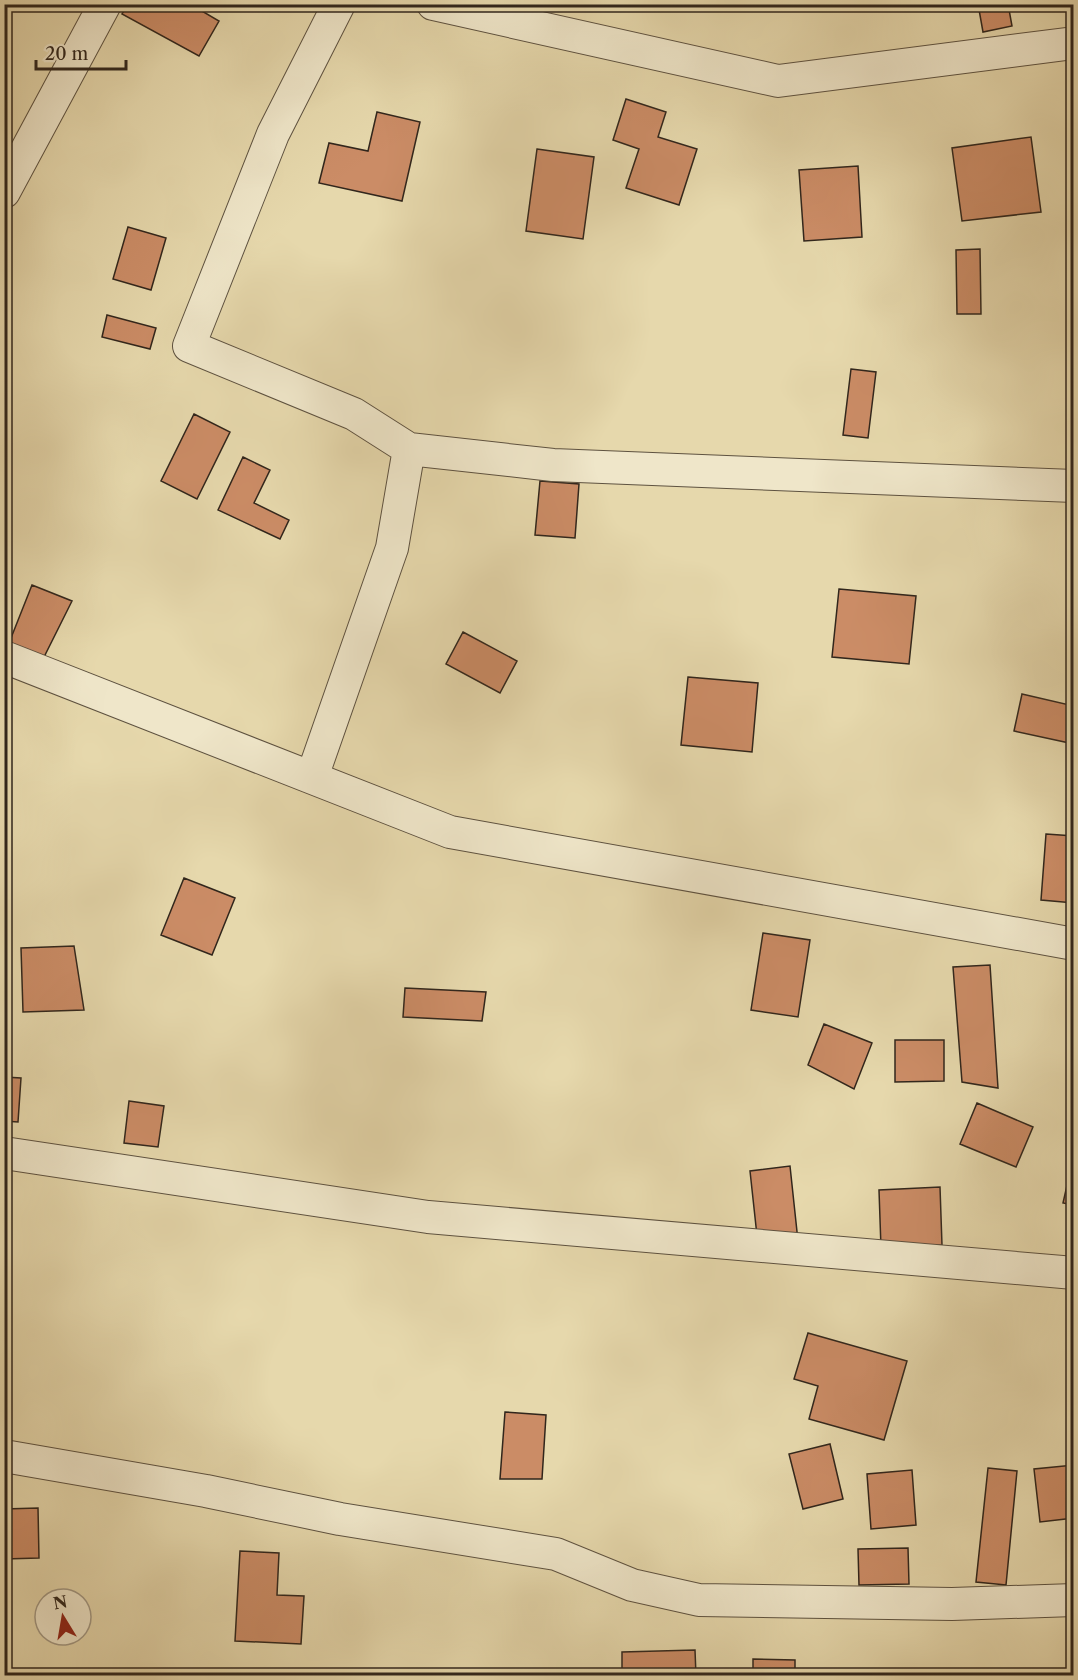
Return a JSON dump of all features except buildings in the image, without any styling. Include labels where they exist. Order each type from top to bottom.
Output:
[{"type":"street","points":[[4,192],[105,4]]},
{"type":"street","points":[[339,4],[273,134],[189,346],[354,414],[410,449],[553,465],[1074,486]]},
{"type":"street","points":[[433,4],[778,81],[1074,43]]},
{"type":"street","points":[[312,777],[392,548],[410,449]]},
{"type":"street","points":[[4,657],[450,832],[1074,944]]},
{"type":"street","points":[[4,1153],[428,1217],[1074,1273]]},
{"type":"street","points":[[4,1456],[206,1491],[340,1519],[556,1554],[632,1585],[699,1600],[952,1604],[1074,1600]]}]
